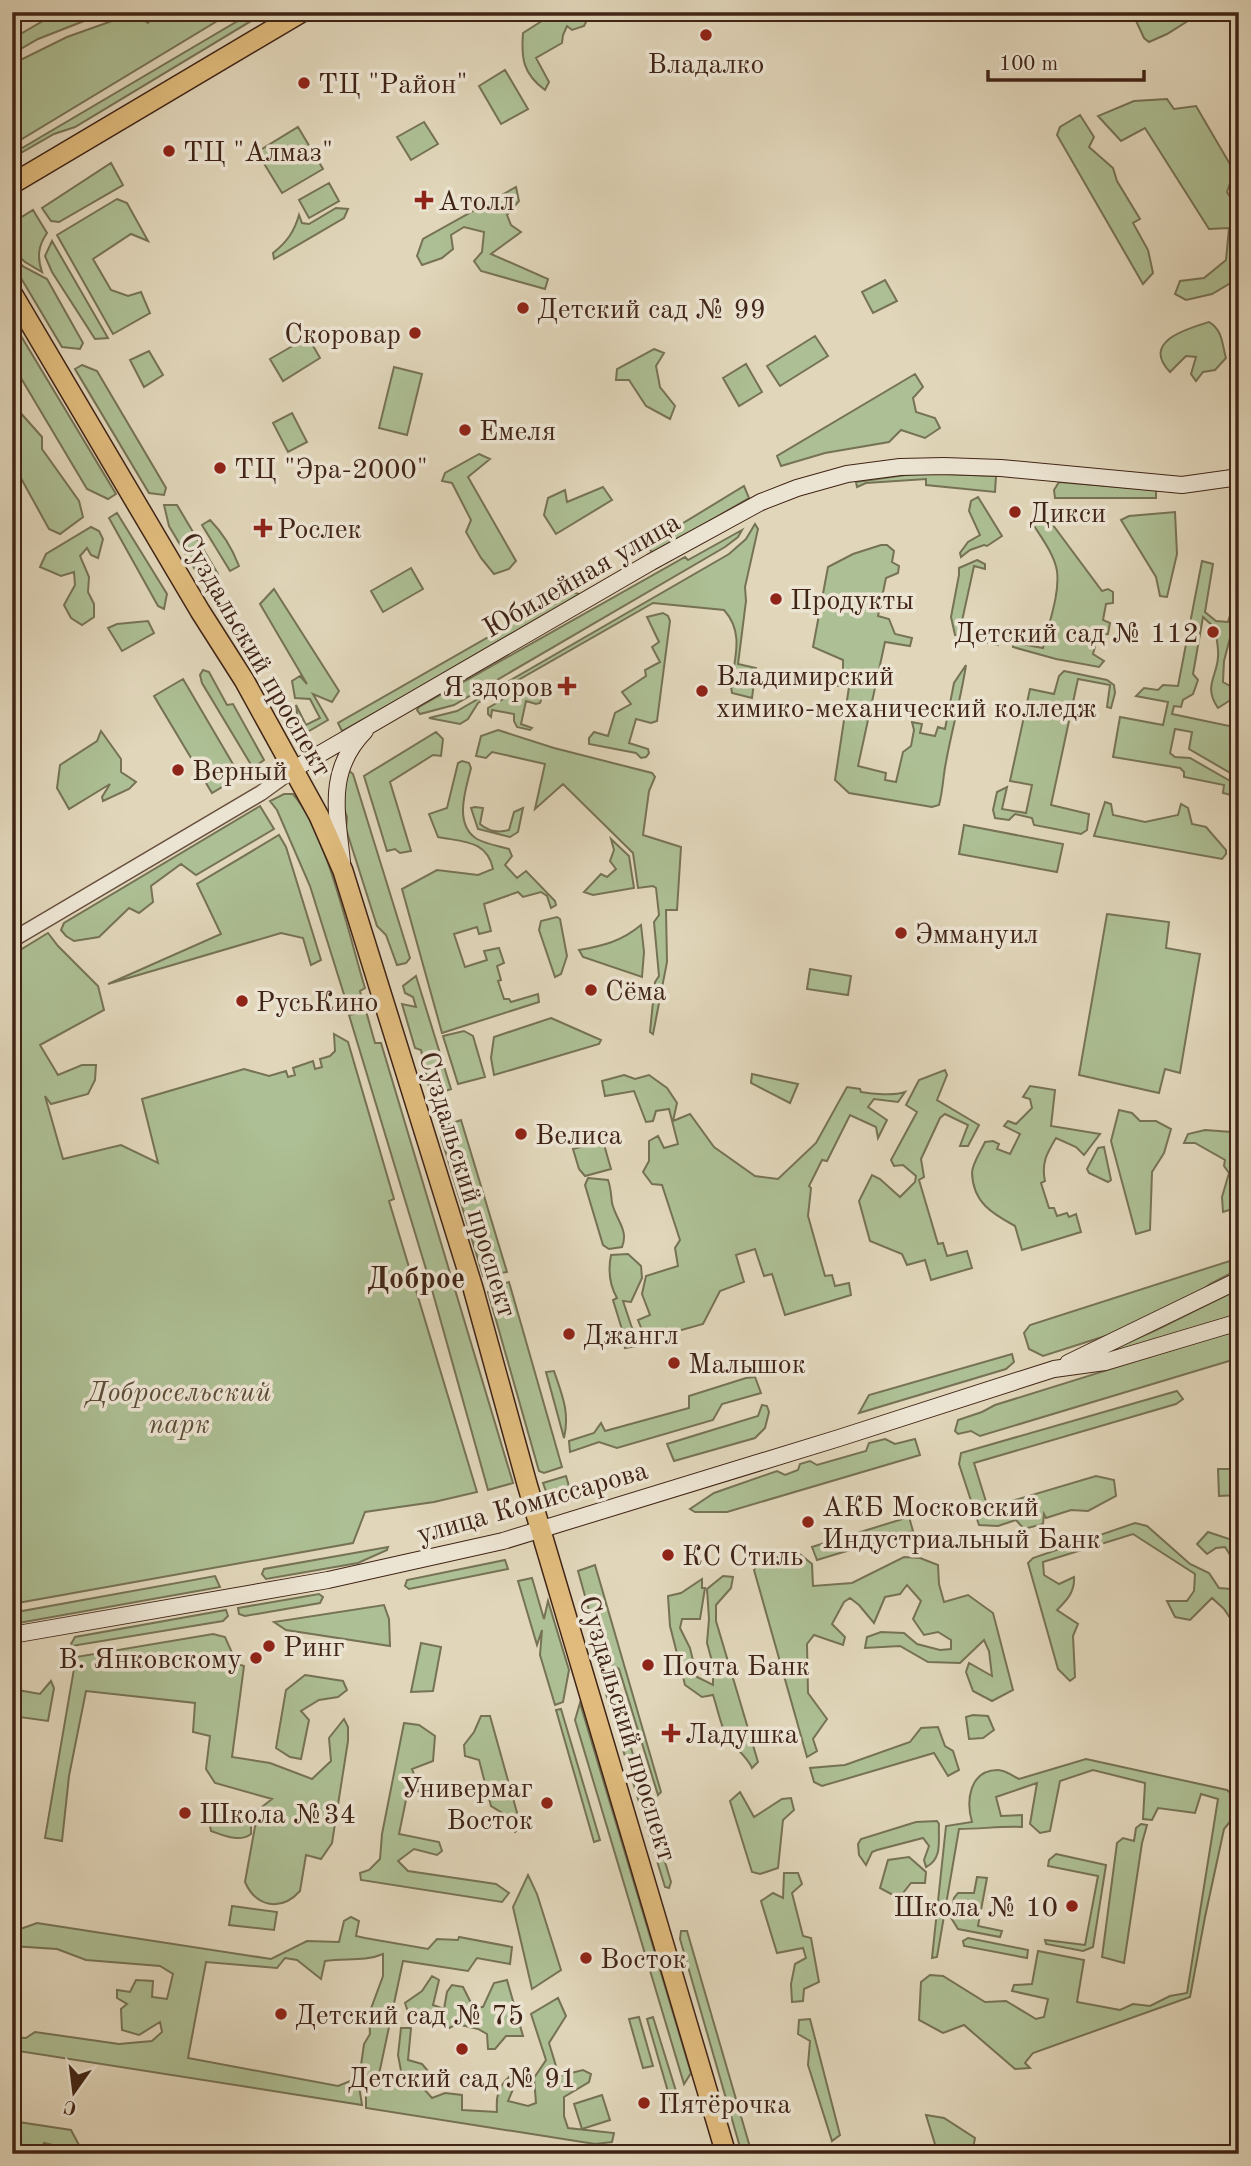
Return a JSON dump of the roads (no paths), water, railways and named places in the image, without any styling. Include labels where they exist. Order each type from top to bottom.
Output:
[{"type":"main road","points":[[12,184],[302,12]]},
{"type":"main road","name":"Суздальский проспект","points":[[12,293],[200,611],[244,680],[319,816],[343,871],[473,1288],[540,1530],[726,2154]]},
{"type":"main road","name":"Юбилейная улица","points":[[294,769],[651,562],[761,502],[797,488],[847,474],[900,467],[944,466],[1001,468],[1182,485],[1239,478]]},
{"type":"main road","points":[[343,871],[336,788],[340,768],[349,752],[375,721]]},
{"type":"main road","name":"улица Комиссарова","points":[[12,1635],[387,1568],[540,1530],[1054,1369],[1239,1280]]},
{"type":"main road","name":"улица Комиссарова","points":[[1054,1369],[1105,1362],[1239,1322]]},
{"type":"street","name":"Юбилейная улица","points":[[12,940],[261,793],[294,769]]},
{"type":"place","name":"Владалко","points":[[706,35]]},
{"type":"place","name":"ТЦ \"Район\"","points":[[304,83]]},
{"type":"place","name":"ТЦ \"Алмаз\"","points":[[169,151]]},
{"type":"place","name":"Атолл","points":[[424,200]]},
{"type":"place","name":"Детский сад № 99","points":[[523,308]]},
{"type":"place","name":"Скоровар","points":[[415,333]]},
{"type":"place","name":"Емеля","points":[[465,430]]},
{"type":"place","name":"ТЦ \"Эра-2000\"","points":[[220,468]]},
{"type":"place","name":"Дикси","points":[[1015,512]]},
{"type":"place","name":"Рослек","points":[[263,528]]},
{"type":"place","name":"Продукты","points":[[776,599]]},
{"type":"place","name":"Детский сад № 112","points":[[1213,632]]},
{"type":"place","name":"Я здоров","points":[[567,686]]},
{"type":"place","name":"Владимирский химико-механический колледж","points":[[702,691]]},
{"type":"place","name":"Верный","points":[[178,770]]},
{"type":"place","name":"Эммануил","points":[[901,933]]},
{"type":"place","name":"Сёма","points":[[591,990]]},
{"type":"place","name":"РусьКино","points":[[242,1001]]},
{"type":"place","name":"Велиса","points":[[521,1134]]},
{"type":"place","name":"Джангл","points":[[569,1334]]},
{"type":"place","name":"Малышок","points":[[674,1363]]},
{"type":"place","name":"АКБ Московский Индустриальный Банк","points":[[808,1522]]},
{"type":"place","name":"КС Стиль","points":[[668,1555]]},
{"type":"place","name":"Ринг","points":[[269,1646]]},
{"type":"place","name":"В. Янковскому","points":[[256,1658]]},
{"type":"place","name":"Почта Банк","points":[[648,1665]]},
{"type":"place","name":"Ладушка","points":[[671,1733]]},
{"type":"place","name":"Универмаг Восток","points":[[547,1803]]},
{"type":"place","name":"Школа №34","points":[[185,1813]]},
{"type":"place","name":"Школа № 10","points":[[1072,1906]]},
{"type":"place","name":"Восток","points":[[586,1958]]},
{"type":"place","name":"Детский сад № 75","points":[[281,2014]]},
{"type":"place","name":"Детский сад № 91","points":[[462,2049]]},
{"type":"place","name":"Пятёрочка","points":[[644,2103]]},
{"type":"district","name":"Доброе","points":[[416,1278]]},
{"type":"park label","name":"Добросельский парк","points":[[179,1407]]}]
